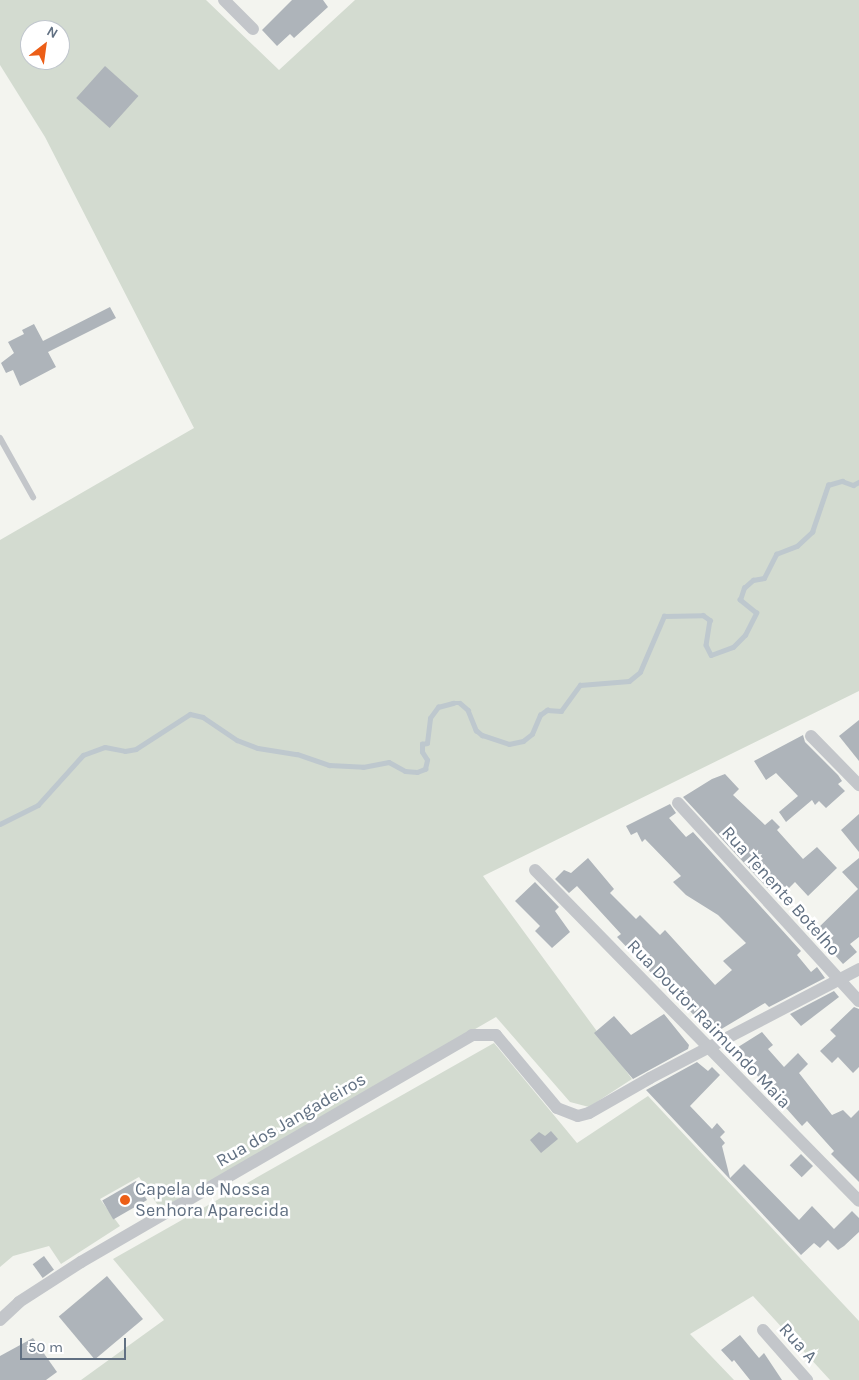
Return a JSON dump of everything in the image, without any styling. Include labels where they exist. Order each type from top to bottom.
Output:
[{"type":"street","points":[[224,0],[252,29]]},
{"type":"street","points":[[811,736],[859,785]]},
{"type":"street","name":"Rua Tenente Botelho","points":[[678,803],[859,1001]]},
{"type":"street","name":"Rua Doutor Raimundo Maia","points":[[535,870],[706,1047],[859,1201]]},
{"type":"street","points":[[706,1047],[859,969]]},
{"type":"street","name":"Rua dos Jangadeiros","points":[[0,1320],[19,1302],[81,1262],[472,1035],[486,1033],[504,1043],[557,1108],[578,1116],[589,1113],[706,1047]]},
{"type":"street","name":"Rua A","points":[[762,1330],[807,1380]]},
{"type":"lane","points":[[0,438],[33,497]]},
{"type":"shaded area","points":[[0,0],[206,0],[279,70],[355,0],[859,0],[859,691],[483,876],[632,1079],[589,1107],[570,1102],[496,1017],[161,1210],[139,1177],[100,1199],[120,1226],[61,1264],[49,1246],[13,1256],[0,1267],[0,540],[194,428],[45,137],[0,65]]},
{"type":"shaded area","points":[[494,1043],[577,1143],[648,1096],[859,1321],[859,1380],[830,1380],[753,1296],[690,1334],[734,1380],[81,1380],[164,1320],[113,1259]]},
{"type":"building","points":[[292,0],[323,0],[328,7],[294,38],[290,34],[277,46],[262,30]]},
{"type":"building","points":[[105,66],[138,96],[110,128],[76,98]]},
{"type":"building","points":[[110,307],[116,318],[48,352],[56,367],[20,386],[13,370],[6,373],[1,363],[14,353],[8,342],[24,334],[22,330],[34,324],[43,341]]},
{"type":"building","points":[[859,720],[859,761],[839,736]]},
{"type":"building","points":[[803,735],[805,742],[838,775],[842,781],[838,784],[845,791],[826,808],[819,801],[815,805],[812,800],[786,822],[779,812],[798,796],[776,773],[766,780],[754,761]]},
{"type":"building","points":[[725,774],[739,789],[733,795],[765,825],[772,819],[780,827],[777,830],[803,859],[817,847],[837,868],[808,896],[795,882],[780,897],[773,889],[770,891],[683,797],[712,779]]},
{"type":"building","points":[[670,804],[676,813],[669,818],[686,837],[693,832],[801,951],[797,955],[811,972],[817,967],[825,978],[769,1007],[765,1003],[713,1034],[703,1016],[699,1020],[617,937],[621,934],[577,886],[569,893],[555,879],[564,870],[571,873],[588,858],[614,889],[610,893],[636,919],[640,915],[660,935],[665,930],[715,985],[732,970],[723,961],[746,943],[718,915],[686,895],[673,882],[681,876],[645,839],[642,842],[637,832],[631,835],[626,826]]},
{"type":"building","points":[[859,814],[859,852],[841,830]]},
{"type":"building","points":[[859,858],[859,937],[850,944],[857,952],[843,964],[814,932],[858,889],[842,872]]},
{"type":"building","points":[[535,882],[559,907],[555,911],[570,932],[552,948],[535,931],[540,926],[515,901]]},
{"type":"building","points":[[834,991],[839,997],[801,1026],[790,1014]]},
{"type":"building","points":[[854,1007],[859,1009],[859,1067],[853,1073],[838,1057],[832,1063],[820,1051],[836,1036],[830,1030]]},
{"type":"building","points":[[664,1014],[689,1045],[688,1049],[633,1079],[594,1033],[614,1016],[631,1035]]},
{"type":"building","points":[[762,1032],[773,1045],[768,1049],[784,1067],[798,1053],[808,1064],[799,1073],[832,1115],[843,1110],[851,1118],[859,1110],[859,1182],[831,1154],[834,1151],[807,1121],[802,1126],[755,1073],[751,1076],[727,1054]]},
{"type":"building","points":[[697,1062],[708,1071],[712,1067],[720,1075],[690,1106],[712,1129],[717,1123],[725,1132],[720,1137],[725,1143],[722,1146],[730,1178],[744,1164],[799,1220],[812,1206],[834,1229],[852,1211],[859,1218],[859,1232],[844,1246],[838,1250],[828,1240],[820,1248],[814,1243],[801,1255],[646,1090]]},
{"type":"building","points":[[551,1131],[558,1139],[541,1153],[530,1140],[539,1132],[545,1136]]},
{"type":"building","points":[[801,1154],[813,1166],[802,1177],[790,1165]]},
{"type":"building","points":[[136,1181],[147,1200],[113,1220],[102,1200]]},
{"type":"building","points":[[44,1256],[54,1270],[43,1278],[33,1264]]},
{"type":"building","points":[[107,1276],[143,1319],[95,1359],[59,1316]]},
{"type":"building","points":[[740,1335],[759,1358],[764,1353],[782,1380],[750,1380],[734,1360],[732,1362],[721,1350]]},
{"type":"building","points":[[33,1338],[57,1372],[46,1380],[0,1380],[0,1356]]},
{"type":"waterway","points":[[0,824],[38,805],[83,755],[105,747],[125,751],[136,749],[190,714],[203,717],[237,740],[258,748],[297,754],[329,765],[363,767],[389,762],[405,771],[417,772],[425,769],[427,760],[422,752],[422,744],[427,743],[430,718],[438,707],[453,703],[460,703],[468,710],[476,730],[482,735],[509,744],[523,741],[532,734],[540,715],[547,710],[561,711],[580,685],[629,681],[640,672],[664,616],[703,615],[710,620],[706,645],[711,655],[733,647],[745,635],[756,613],[740,600],[744,588],[753,580],[764,578],[776,554],[797,546],[812,532],[828,485],[842,481],[853,485],[859,482]]},
{"type":"place","name":"Capela de Nossa Senhora Aparecida","points":[[125,1200]]}]
